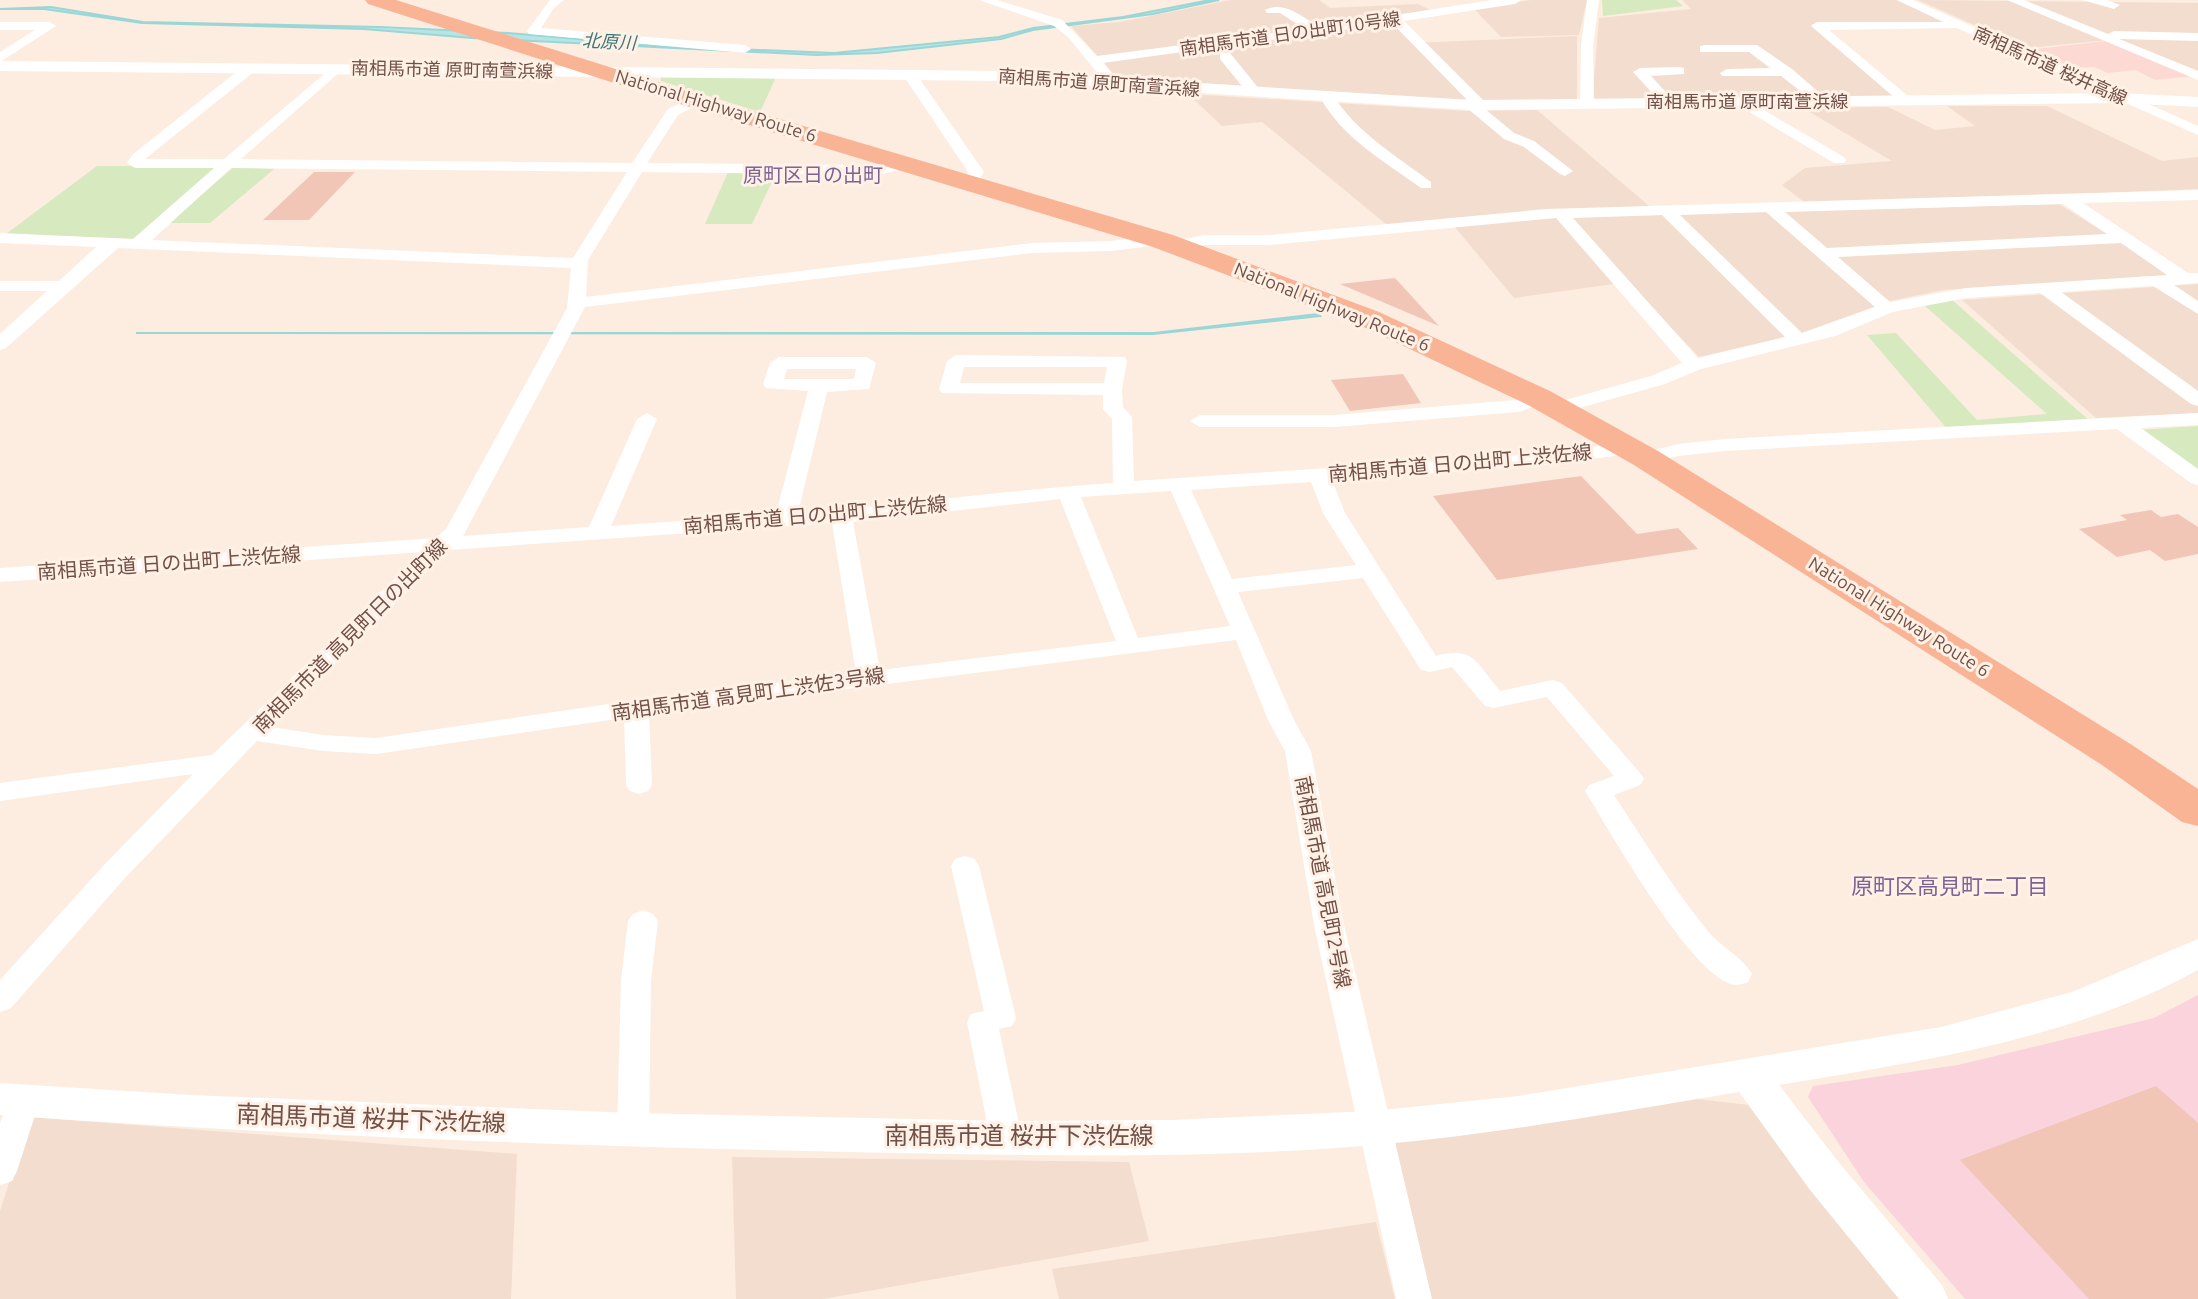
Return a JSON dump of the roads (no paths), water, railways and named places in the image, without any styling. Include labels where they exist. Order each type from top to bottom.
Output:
[{"type":"highway","name":"National Highway Route 6","points":[[375,0],[467,30],[534,40],[601,71],[694,101],[1168,243],[1368,318],[1548,403],[1638,453],[2103,747],[2198,811]]},
{"type":"street","points":[[558,0],[531,29],[534,40],[742,52],[729,72]]},
{"type":"street","points":[[985,0],[1061,25],[1113,84]]},
{"type":"street","name":"南相馬市道 日の出町10号線","points":[[1095,60],[1317,31],[1515,0]]},
{"type":"street","points":[[1587,104],[1587,46],[1593,0]]},
{"type":"street","name":"南相馬市道 桜井高線","points":[[1903,0],[2198,131]]},
{"type":"street","points":[[2013,0],[2198,76]]},
{"type":"street","points":[[2088,0],[2114,5]]},
{"type":"street","points":[[1418,2],[1440,12]]},
{"type":"street","points":[[1271,10],[1282,9],[1317,31]]},
{"type":"street","points":[[1395,19],[1509,136],[1529,144],[1565,171]]},
{"type":"street","points":[[0,26],[50,26],[0,58]]},
{"type":"street","points":[[1907,101],[1817,26],[1963,27]]},
{"type":"street","points":[[2096,34],[2198,37]]},
{"type":"street","points":[[1705,49],[1752,48],[1823,102]]},
{"type":"street","points":[[1225,56],[1255,93]]},
{"type":"street","name":"南相馬市道 原町南萱浜線","points":[[0,66],[1006,76],[1476,105],[2120,98],[2198,102]]},
{"type":"street","points":[[250,68],[137,158],[135,163],[877,170],[909,164]]},
{"type":"street","points":[[137,244],[336,68]]},
{"type":"street","points":[[1669,103],[1640,72],[1679,71]]},
{"type":"street","points":[[1727,73],[1787,72]]},
{"type":"street","points":[[910,75],[976,172],[970,182]]},
{"type":"street","points":[[1327,97],[1331,108],[1347,125],[1426,185]]},
{"type":"street","name":"南相馬市道 高見町日の出町線","points":[[0,1000],[114,872],[220,762],[455,532],[576,303],[579,263],[673,112],[694,101]]},
{"type":"street","points":[[1743,102],[1839,160]]},
{"type":"street","points":[[576,303],[1032,248],[1269,240],[1561,214],[2198,195]]},
{"type":"street","points":[[2068,200],[2123,238],[2192,278]]},
{"type":"street","points":[[1772,209],[1887,308]]},
{"type":"street","points":[[1667,211],[1798,340]]},
{"type":"street","points":[[1561,214],[1694,365]]},
{"type":"street","points":[[0,238],[579,263]]},
{"type":"street","points":[[1823,253],[2123,238]]},
{"type":"street","points":[[0,344],[116,243]]},
{"type":"street","points":[[1200,421],[1334,421],[1548,403],[1658,380],[1694,365],[1829,332],[1887,308],[1966,293],[2192,278]]},
{"type":"street","points":[[2157,281],[2198,309]]},
{"type":"street","points":[[0,286],[63,286]]},
{"type":"street","points":[[2044,288],[2198,400]]},
{"type":"street","points":[[1112,389],[949,389],[956,361],[1118,361],[1112,389],[1113,409],[1122,417],[1124,488]]},
{"type":"street","points":[[786,519],[819,386]]},
{"type":"street","points":[[597,533],[647,419]]},
{"type":"street","name":"南相馬市道 日の出町上渋佐線","points":[[0,575],[916,510],[1008,496],[1068,491],[1725,445],[2198,419]]},
{"type":"street","points":[[2124,425],[2198,479]]},
{"type":"street","points":[[1319,474],[1334,513],[1430,665],[1458,658],[1494,700],[1553,688],[1631,779],[1598,791],[1673,908],[1702,945],[1737,974]]},
{"type":"street","name":"南相馬市道 高見町2号線","points":[[1178,484],[1281,720],[1298,751],[1329,925],[1372,1128],[1414,1299]]},
{"type":"street","points":[[1068,491],[1129,644]]},
{"type":"street","points":[[841,514],[869,678]]},
{"type":"street","points":[[1224,587],[1370,570]]},
{"type":"street","name":"南相馬市道 高見町上渋佐3号線","points":[[253,732],[323,743],[376,746],[636,708],[1243,632]]},
{"type":"street","points":[[636,708],[639,785]]},
{"type":"street","points":[[0,792],[220,762]]},
{"type":"street","points":[[965,866],[992,1020],[1006,1138]]},
{"type":"street","points":[[633,1130],[636,980],[643,921]]},
{"type":"street","name":"南相馬市道 桜井下渋佐線","points":[[12,1099],[191,1112],[633,1130],[1006,1138],[1171,1137],[1372,1128],[1518,1113],[1941,1042],[2080,1005],[2163,972],[2198,953]]},
{"type":"street","points":[[1750,1076],[1825,1177],[1926,1299]]},
{"type":"street","points":[[0,1171],[12,1099]]},
{"type":"water","name":"北原川","points":[[1219,0],[1153,14],[1033,30],[1001,39],[877,53],[817,55],[472,38],[364,29],[142,23],[44,9],[0,9],[51,7],[143,22],[380,27],[508,33],[660,46],[834,53],[999,37],[1033,28],[1123,17]]},
{"type":"water","points":[[1320,316],[1153,334],[136,333],[1154,333]]},
{"type":"district","name":"原町区日の出町","points":[[813,175]]},
{"type":"district","name":"原町区高見町二丁目","points":[[1950,886]]}]
